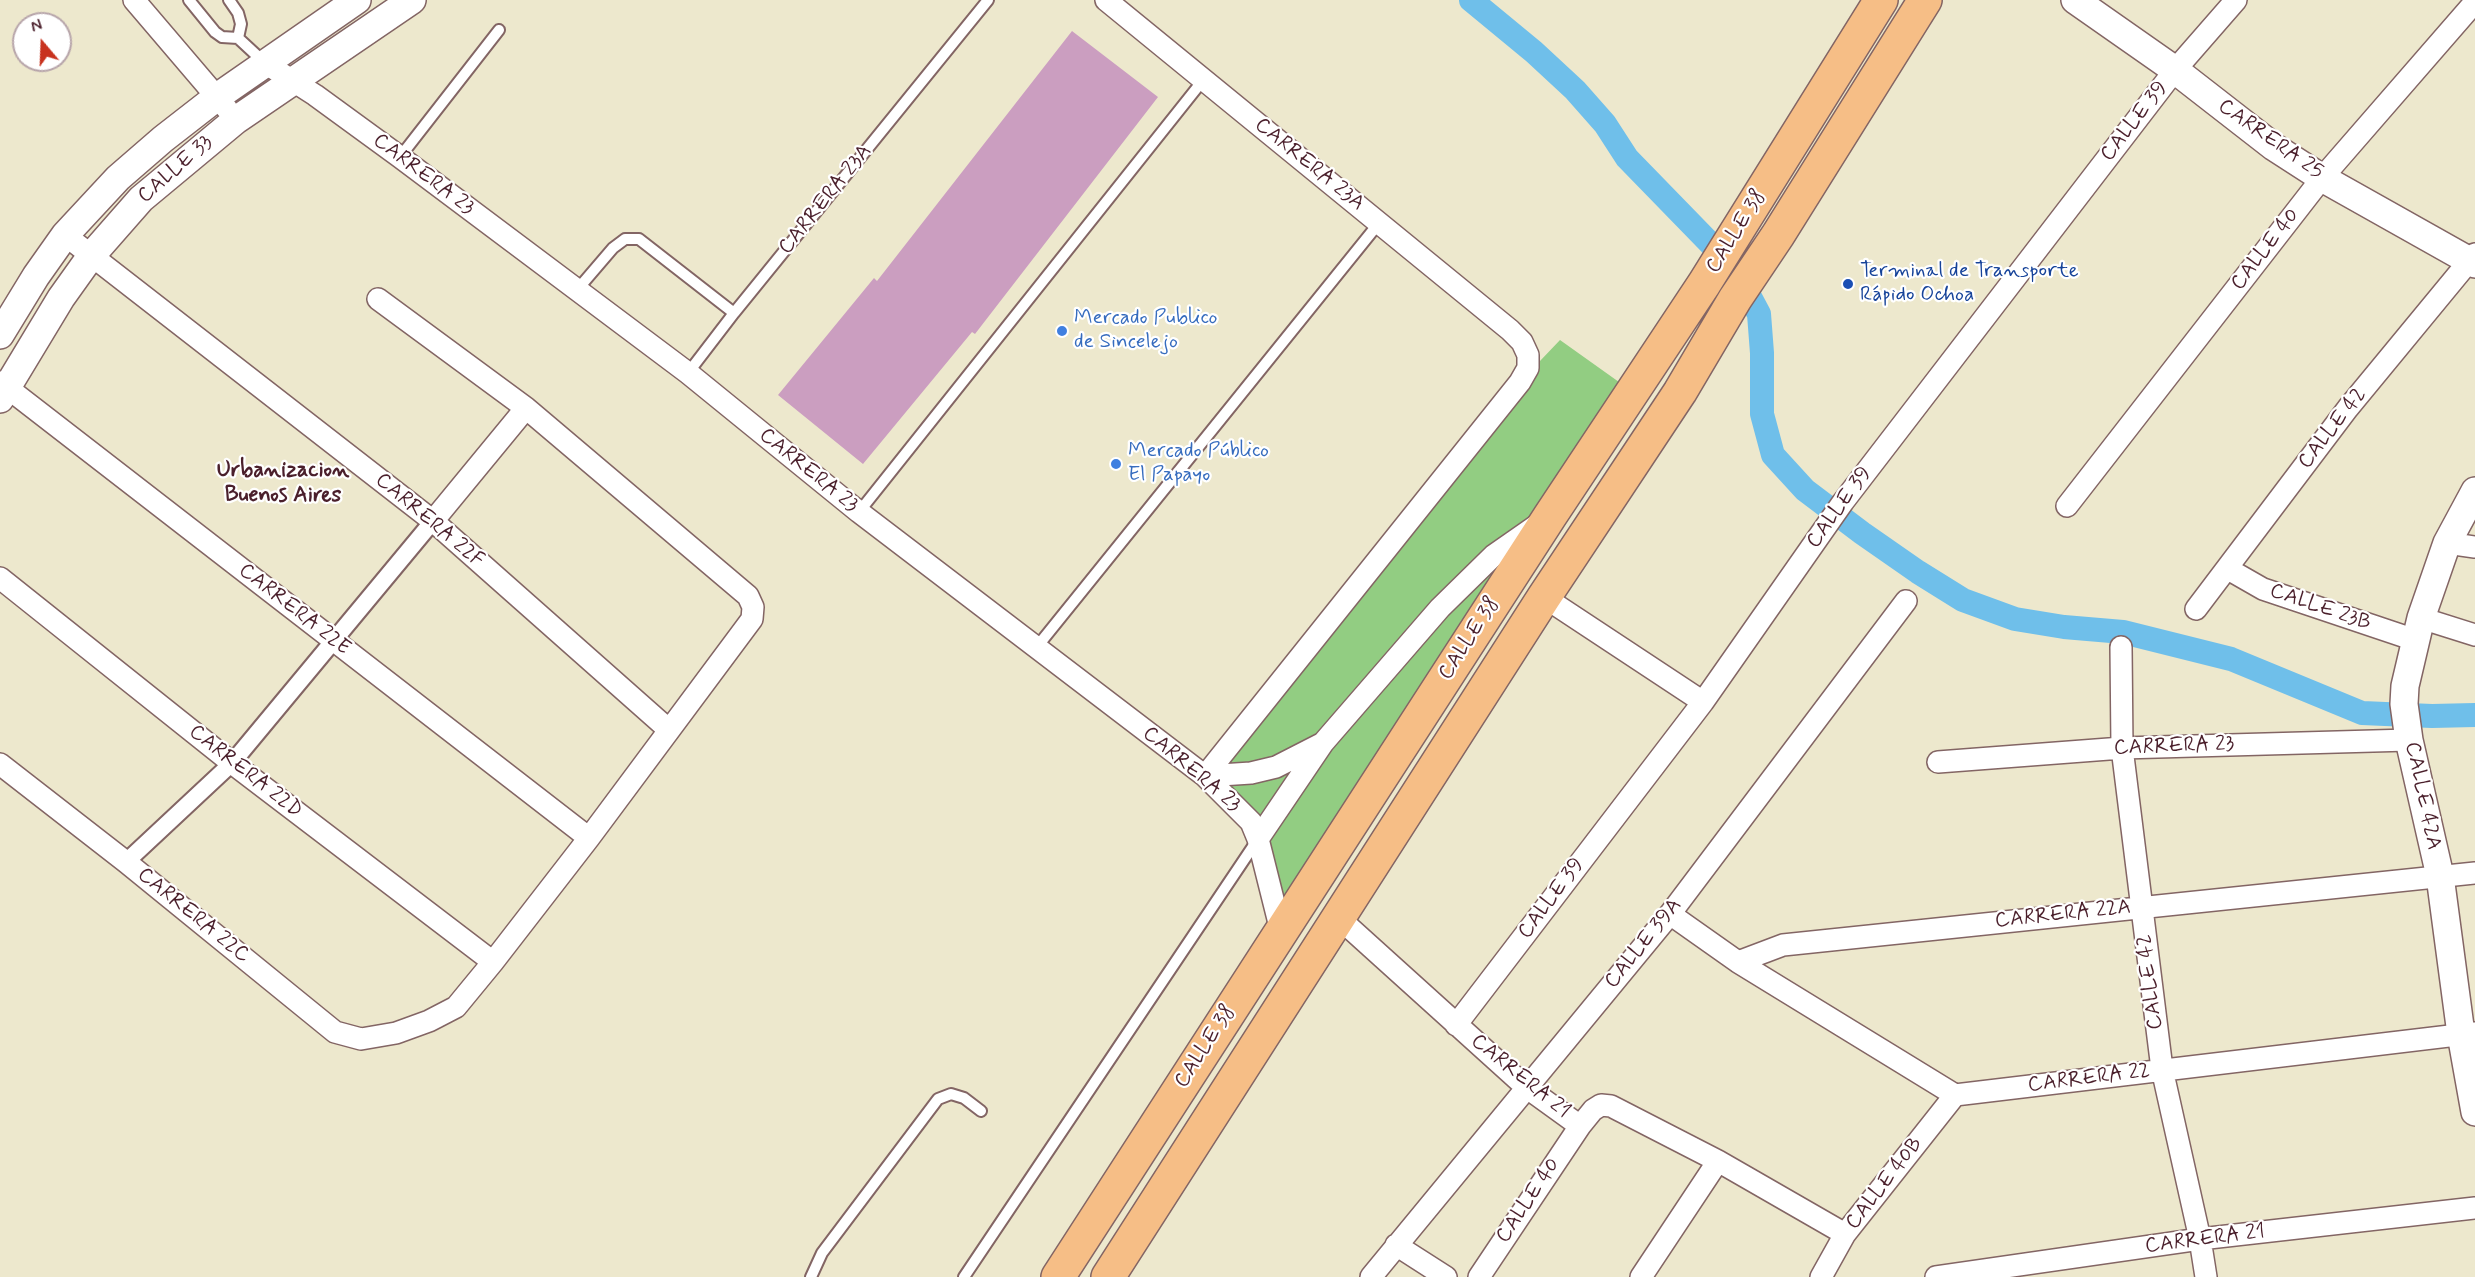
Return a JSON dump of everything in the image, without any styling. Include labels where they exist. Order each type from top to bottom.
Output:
[{"type":"highway","name":"CALLE 38","points":[[1108,1277],[1544,597],[1680,392],[1735,300],[1926,0]]},
{"type":"highway","name":"CALLE 38","points":[[1058,1277],[1550,516],[1704,284],[1878,3]]},
{"type":"street","points":[[134,0],[236,120]]},
{"type":"street","name":"CALLE 33","points":[[0,335],[36,276],[65,236],[118,178],[217,97],[357,0]]},
{"type":"street","name":"CALLE 33","points":[[2,389],[91,256],[141,199],[236,120],[412,0]]},
{"type":"street","name":"CARRERA 23A","points":[[1106,0],[1510,330],[1522,342],[1528,355],[1528,368],[1520,382],[1205,776]]},
{"type":"street","name":"CARRERA 25","points":[[2075,0],[2175,70],[2274,147],[2322,178],[2473,259]]},
{"type":"street","name":"CALLE 39","points":[[1456,1025],[1703,702],[1827,522],[2175,70],[2236,0]]},
{"type":"street","name":"CALLE 40","points":[[2067,506],[2322,178],[2475,2]]},
{"type":"street","name":"CARRERA 23","points":[[265,63],[400,157],[688,373],[859,512],[1205,776],[1251,822],[1258,838],[1281,931]]},
{"type":"street","name":"CARRERA 22F","points":[[65,236],[433,521],[669,730]]},
{"type":"street","name":"CALLE 42","points":[[2196,609],[2348,408],[2473,259]]},
{"type":"street","name":"CARRERA 22C","points":[[0,764],[126,862],[335,1032],[361,1039],[396,1033],[429,1022],[456,1007],[493,962],[589,838],[752,619],[753,607],[748,596],[526,408],[378,299]]},
{"type":"street","name":"CARRERA 22E","points":[[2,389],[589,838]]},
{"type":"street","points":[[126,862],[232,763],[526,408]]},
{"type":"street","name":"CALLE 42A","points":[[2475,491],[2447,543],[2418,629],[2405,686],[2404,704],[2408,732],[2440,876],[2468,1033],[2475,1112]]},
{"type":"street","points":[[1258,838],[1323,743],[1440,608],[1494,555],[1550,516]]},
{"type":"street","points":[[2447,543],[2475,547]]},
{"type":"street","name":"CALLE 23B","points":[[2228,569],[2264,590],[2418,629]]},
{"type":"street","name":"CARRERA 22D","points":[[0,578],[232,763],[493,962]]},
{"type":"street","points":[[1544,597],[1703,702]]},
{"type":"street","name":"CALLE 39A","points":[[1371,1277],[1670,914],[1906,601]]},
{"type":"street","points":[[2418,629],[2475,635]]},
{"type":"street","name":"CALLE 42","points":[[2121,647],[2122,748],[2162,1070],[2200,1239],[2206,1277]]},
{"type":"street","name":"CARRERA 23","points":[[1938,762],[2122,748],[2408,732]]},
{"type":"street","points":[[1205,776],[1251,773],[1276,767],[1323,743]]},
{"type":"street","name":"CARRERA 22A","points":[[1738,962],[1783,945],[2475,873]]},
{"type":"street","points":[[1670,914],[1738,962],[1955,1095]]},
{"type":"street","name":"CARRERA 21","points":[[1340,918],[1526,1087],[1580,1126],[1593,1110],[1601,1105],[1611,1106],[1718,1161],[1845,1234]]},
{"type":"street","name":"CARRERA 22","points":[[1955,1095],[2468,1033]]},
{"type":"street","name":"CALLE 40B","points":[[1821,1277],[1845,1234],[1955,1095]]},
{"type":"street","name":"CALLE 40","points":[[1479,1277],[1580,1126]]},
{"type":"street","points":[[1641,1277],[1718,1161]]},
{"type":"street","name":"CARRERA 21","points":[[1936,1277],[1978,1274],[2200,1239],[2475,1208]]},
{"type":"street","points":[[1396,1245],[1446,1277]]},
{"type":"lane","points":[[189,0],[215,32],[222,37],[238,38],[265,63]]},
{"type":"lane","points":[[229,0],[238,13],[241,24],[238,38]]},
{"type":"lane","name":"CARRERA 23A","points":[[688,373],[988,0]]},
{"type":"lane","points":[[400,157],[499,30]]},
{"type":"lane","points":[[859,512],[1204,79]]},
{"type":"lane","points":[[1036,648],[1379,223]]},
{"type":"lane","points":[[577,290],[613,248],[625,239],[639,239],[734,313]]},
{"type":"lane","points":[[964,1277],[1258,838]]},
{"type":"lane","points":[[811,1277],[822,1253],[938,1099],[951,1094],[963,1098],[981,1111]]},
{"type":"green space","points":[[1560,340],[1633,392],[1281,931],[1258,839],[1205,776],[1520,382]]},
{"type":"building","points":[[1072,31],[1158,97],[975,334],[972,332],[863,464],[778,395],[874,278],[877,281]]},
{"type":"waterway","points":[[1471,0],[1534,52],[1575,90],[1605,124],[1627,158],[1735,269],[1759,314],[1762,353],[1762,414],[1773,455],[1805,490],[1862,533],[1963,600],[2015,619],[2064,627],[2123,632],[2231,659],[2362,713],[2475,715]]},
{"type":"place","name":"Terminal de Transporte Rápido Ochoa","points":[[1848,284]]},
{"type":"place","name":"Mercado Publico de Sincelejo","points":[[1062,331]]},
{"type":"place","name":"Mercado Público El Papayo","points":[[1116,464]]},
{"type":"district","name":"Urbanizacion Buenos Aires","points":[[283,484]]}]
